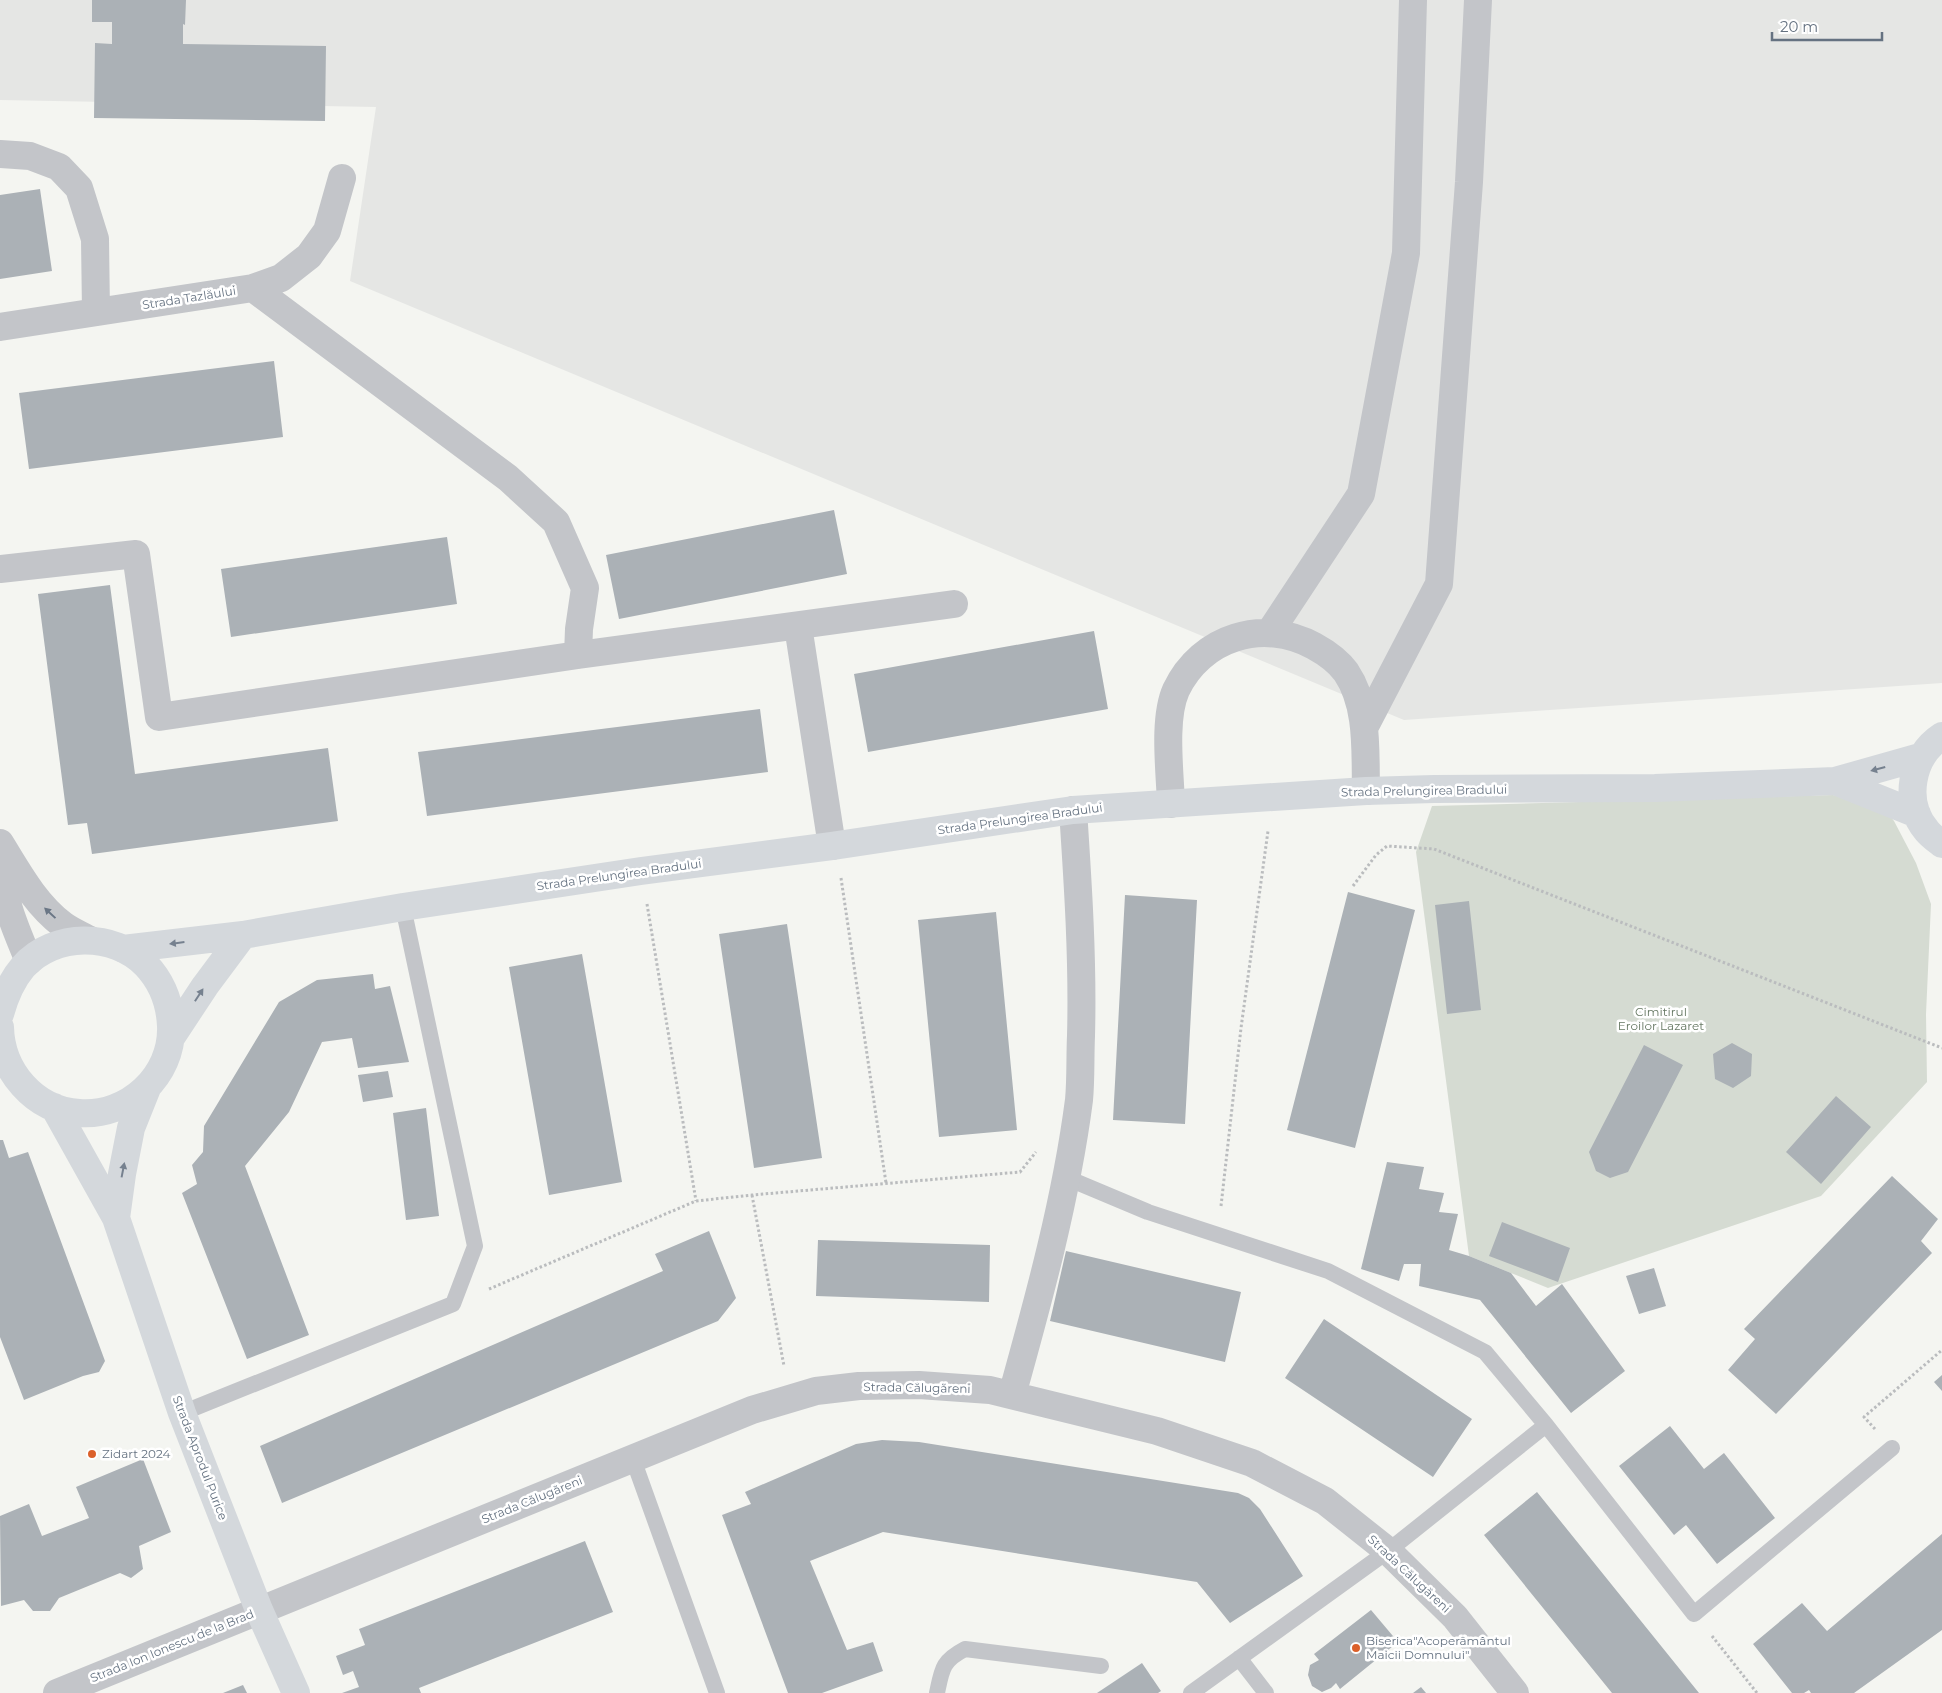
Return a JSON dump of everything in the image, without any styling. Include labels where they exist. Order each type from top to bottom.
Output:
[{"type":"street","points":[[1270,632],[1361,494],[1406,253],[1413,0]]},
{"type":"street","points":[[1364,728],[1439,584],[1469,182],[1478,0]]},
{"type":"street","points":[[0,154],[30,156],[59,167],[79,188],[95,239],[96,312]]},
{"type":"street","name":"Strada Tazlăului","points":[[0,327],[253,288],[280,278],[309,256],[327,231],[342,178]]},
{"type":"street","points":[[253,288],[508,478],[556,522],[585,588],[579,629],[578,655]]},
{"type":"street","points":[[0,569],[136,554],[160,717],[578,655],[954,604]]},
{"type":"street","points":[[798,626],[832,846]]},
{"type":"street","points":[[1171,804],[1168,720],[1175,691],[1191,666],[1213,647],[1240,635],[1270,632],[1299,637],[1325,652],[1346,672],[1359,699],[1364,728],[1366,791]]},
{"type":"street","points":[[1942,736],[1933,742],[1920,757],[1913,775],[1912,795],[1917,814],[1927,831],[1942,844],[1942,849]]},
{"type":"street","name":"Strada Prelungirea Bradului","points":[[123,949],[243,935],[403,907],[641,871],[832,846],[1073,810],[1366,791],[1655,788],[1835,781],[1920,757]]},
{"type":"street","name":"Strada Prelungirea Bradului","points":[[1835,781],[1917,814]]},
{"type":"street","points":[[1012,1395],[1067,1178],[1079,1098],[1082,987],[1073,810]]},
{"type":"street","points":[[0,843],[22,880],[44,908],[63,925],[90,940]]},
{"type":"street","points":[[0,856],[1,874],[17,964],[0,1014]]},
{"type":"street","points":[[172,1036],[204,986],[243,935]]},
{"type":"street","points":[[0,1027],[0,1041],[4,1064],[20,1083],[36,1098],[54,1107],[78,1113],[103,1112],[127,1103],[147,1088],[159,1073],[167,1056],[172,1036],[170,1010],[161,985],[145,964],[123,949],[107,943],[90,940],[68,942],[47,949],[17,964]]},
{"type":"street","name":"Strada Aprodul Purice","points":[[116,1218],[131,1128],[147,1088]]},
{"type":"street","name":"Strada Aprodul Purice","points":[[54,1107],[116,1218],[182,1413],[259,1610],[296,1693]]},
{"type":"street","name":"Strada Călugăreni","points":[[259,1610],[752,1410],[816,1391],[859,1386],[936,1386],[990,1390],[1157,1431],[1252,1463],[1325,1501],[1388,1551],[1455,1617],[1516,1693]]},
{"type":"street","name":"Strada Ion Ionescu de la Brad","points":[[57,1693],[259,1610]]},
{"type":"lane","points":[[182,1413],[454,1304],[475,1246],[403,907]]},
{"type":"lane","points":[[1067,1178],[1148,1212],[1328,1271],[1485,1352],[1546,1425],[1694,1614],[1892,1448]]},
{"type":"lane","points":[[1191,1693],[1388,1551],[1546,1425]]},
{"type":"lane","points":[[633,1459],[717,1693]]},
{"type":"lane","points":[[937,1693],[942,1666],[953,1655],[965,1649],[1101,1666]]},
{"type":"lane","points":[[1239,1658],[1266,1693]]},
{"type":"path","points":[[1218,1235],[1241,1028],[1273,798]]},
{"type":"path","points":[[832,846],[840,869],[886,1183]]},
{"type":"path","points":[[1354,886],[1376,855],[1386,846],[1434,849],[1942,1048]]},
{"type":"path","points":[[641,871],[696,1201]]},
{"type":"path","points":[[454,1304],[696,1201],[752,1194],[1020,1172],[1038,1150]]},
{"type":"path","points":[[752,1194],[790,1399]]},
{"type":"path","points":[[1892,1448],[1864,1417],[1942,1350]]},
{"type":"path","points":[[1694,1614],[1757,1693]]},
{"type":"shaded area","points":[[0,0],[1942,0],[1942,683],[1404,720],[350,281],[376,107],[0,100]]},
{"type":"green space","name":"Cimitirul Eroilor Lazaret","points":[[1833,795],[1883,807],[1894,821],[1916,863],[1931,904],[1926,1014],[1927,1082],[1821,1196],[1548,1288],[1469,1256],[1416,852],[1432,806]]},
{"type":"building","points":[[92,0],[186,0],[183,44],[326,46],[325,121],[94,118],[95,43],[112,44],[112,22],[92,22]]},
{"type":"building","points":[[40,189],[52,271],[0,279],[0,195]]},
{"type":"building","points":[[274,361],[283,437],[29,469],[19,393]]},
{"type":"building","points":[[834,510],[847,574],[619,619],[606,555]]},
{"type":"building","points":[[447,537],[457,604],[231,637],[221,569]]},
{"type":"building","points":[[110,585],[135,774],[328,748],[338,821],[92,854],[87,823],[68,825],[38,594]]},
{"type":"building","points":[[1094,631],[1108,709],[868,752],[854,674]]},
{"type":"building","points":[[760,709],[768,772],[427,816],[418,752]]},
{"type":"building","points":[[1348,892],[1415,910],[1355,1148],[1287,1130]]},
{"type":"building","points":[[1125,895],[1197,900],[1185,1124],[1113,1120]]},
{"type":"building","points":[[1469,901],[1481,1010],[1447,1014],[1435,905]]},
{"type":"building","points":[[996,912],[1017,1130],[939,1137],[918,920]]},
{"type":"building","points":[[787,924],[822,1158],[754,1168],[719,934]]},
{"type":"building","points":[[582,954],[622,1182],[549,1195],[509,967]]},
{"type":"building","points":[[373,974],[375,989],[390,986],[409,1062],[358,1068],[352,1038],[322,1042],[289,1112],[245,1166],[309,1335],[247,1359],[182,1193],[197,1184],[192,1165],[203,1152],[204,1126],[279,1002],[317,980]]},
{"type":"building","points":[[1732,1043],[1752,1054],[1751,1076],[1733,1088],[1715,1079],[1713,1054]]},
{"type":"building","points":[[1644,1045],[1683,1065],[1628,1172],[1610,1178],[1596,1171],[1589,1152]]},
{"type":"building","points":[[388,1071],[393,1097],[363,1102],[358,1075]]},
{"type":"building","points":[[1836,1096],[1871,1127],[1821,1184],[1786,1152]]},
{"type":"building","points":[[426,1108],[439,1216],[406,1220],[393,1113]]},
{"type":"building","points":[[0,1140],[3,1140],[9,1158],[28,1152],[105,1361],[99,1372],[83,1376],[24,1400],[0,1337]]},
{"type":"building","points":[[1387,1162],[1424,1167],[1419,1189],[1444,1193],[1439,1212],[1458,1214],[1449,1250],[1511,1273],[1536,1306],[1562,1284],[1625,1371],[1571,1413],[1480,1300],[1419,1286],[1421,1264],[1404,1264],[1399,1281],[1361,1269]]},
{"type":"building","points":[[1892,1176],[1938,1219],[1921,1241],[1932,1253],[1776,1414],[1728,1370],[1755,1339],[1744,1329]]},
{"type":"building","points":[[1502,1222],[1570,1248],[1558,1282],[1489,1256]]},
{"type":"building","points":[[709,1231],[736,1298],[718,1321],[282,1503],[260,1446],[663,1271],[655,1254]]},
{"type":"building","points":[[818,1240],[990,1245],[989,1302],[816,1296]]},
{"type":"building","points":[[1066,1251],[1241,1292],[1225,1362],[1050,1321]]},
{"type":"building","points":[[1654,1268],[1666,1306],[1639,1314],[1626,1276]]},
{"type":"building","points":[[1324,1319],[1472,1419],[1433,1477],[1285,1378]]},
{"type":"building","points":[[1942,1375],[1942,1391],[1934,1382]]},
{"type":"building","points":[[1670,1426],[1704,1469],[1724,1453],[1775,1518],[1717,1564],[1686,1525],[1674,1535],[1619,1466]]},
{"type":"building","points":[[882,1440],[919,1442],[1238,1493],[1249,1498],[1260,1509],[1303,1576],[1230,1623],[1197,1582],[883,1532],[810,1561],[847,1650],[873,1642],[883,1671],[822,1693],[788,1693],[722,1515],[751,1504],[745,1492],[856,1444]]},
{"type":"building","points":[[143,1459],[171,1532],[139,1546],[143,1569],[131,1578],[120,1573],[59,1598],[50,1611],[33,1611],[24,1600],[1,1606],[0,1516],[29,1504],[42,1536],[89,1518],[76,1487]]},
{"type":"building","points":[[1537,1492],[1699,1693],[1612,1693],[1484,1535]]},
{"type":"building","points":[[1942,1534],[1942,1630],[1854,1693],[1811,1693],[1809,1690],[1804,1693],[1792,1693],[1753,1644],[1802,1603],[1827,1631]]},
{"type":"building","points":[[585,1541],[613,1612],[419,1688],[421,1693],[342,1693],[359,1687],[353,1671],[343,1675],[336,1656],[365,1645],[359,1629]]},
{"type":"building","name":"Biserica\"Acoperământul Maicii Domnului\"","points":[[1371,1610],[1398,1642],[1340,1689],[1336,1683],[1331,1688],[1322,1692],[1312,1686],[1308,1675],[1310,1665],[1319,1660],[1314,1654]]},
{"type":"building","points":[[1142,1663],[1161,1691],[1158,1693],[1097,1693]]},
{"type":"building","points":[[243,1685],[247,1693],[223,1693]]},
{"type":"building","points":[[1421,1687],[1426,1693],[1413,1693]]},
{"type":"place","name":"Zidart 2024","points":[[92,1454]]},
{"type":"place","name":"Biserica\"Acoperământul Maicii Domnului\"","points":[[1356,1648]]}]
